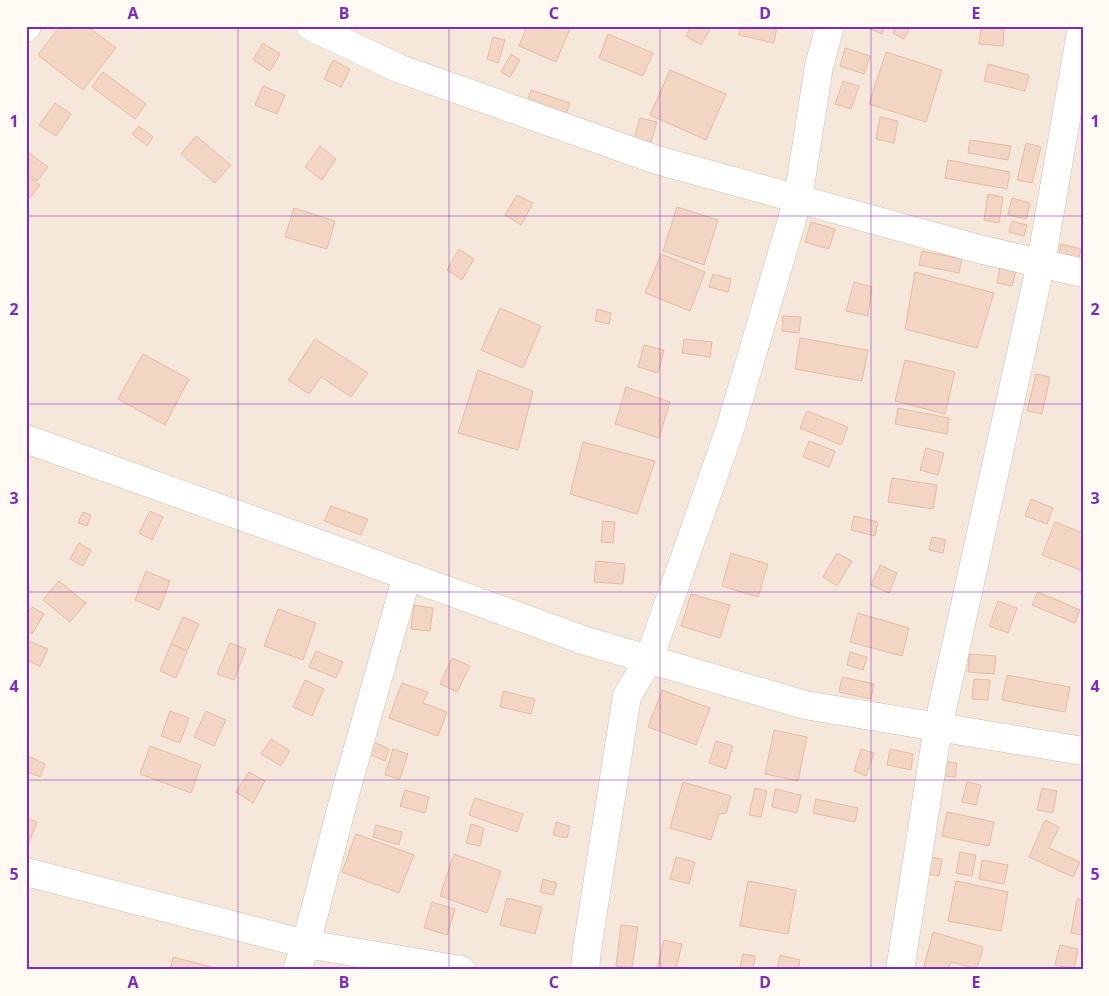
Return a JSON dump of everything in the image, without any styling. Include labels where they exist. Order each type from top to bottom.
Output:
[{"type":"street","points":[[310,26],[418,76],[657,160],[979,249],[1083,273]]},
{"type":"street","points":[[585,970],[627,696],[649,659],[730,430],[798,199],[819,66],[830,26]]},
{"type":"street","points":[[900,970],[938,727],[1041,263],[1082,26]]},
{"type":"street","points":[[26,439],[586,641],[805,705],[1083,751]]},
{"type":"street","points":[[297,970],[306,944],[347,787],[407,576]]},
{"type":"street","points":[[26,872],[306,944],[461,970]]},
{"type":"shaded area","points":[[26,26],[1083,26],[1083,970],[26,970]]},
{"type":"building","points":[[60,26],[87,26],[116,48],[83,90],[38,55]]},
{"type":"building","points":[[527,26],[571,26],[556,62],[519,46]]},
{"type":"building","points":[[691,26],[712,26],[701,45],[686,36]]},
{"type":"building","points":[[741,26],[777,26],[774,43],[739,35]]},
{"type":"building","points":[[865,26],[885,26],[882,34]]},
{"type":"building","points":[[896,26],[911,26],[904,39],[893,33]]},
{"type":"building","points":[[981,26],[1004,26],[1003,46],[979,44]]},
{"type":"building","points":[[608,34],[653,53],[643,76],[599,58]]},
{"type":"building","points":[[493,37],[505,40],[498,63],[487,59]]},
{"type":"building","points":[[263,43],[280,54],[270,71],[253,60]]},
{"type":"building","points":[[845,48],[870,56],[864,74],[840,66]]},
{"type":"building","points":[[886,52],[942,70],[926,122],[869,104]]},
{"type":"building","points":[[511,54],[520,60],[510,77],[501,72]]},
{"type":"building","points":[[333,60],[350,69],[341,87],[324,79]]},
{"type":"building","points":[[988,64],[1029,75],[1025,91],[984,81]]},
{"type":"building","points":[[670,70],[726,94],[706,140],[650,115]]},
{"type":"building","points":[[103,72],[146,104],[135,119],[92,87]]},
{"type":"building","points":[[843,81],[859,86],[851,109],[835,104]]},
{"type":"building","points":[[263,86],[285,95],[277,114],[255,105]]},
{"type":"building","points":[[531,90],[570,103],[562,124],[524,111]]},
{"type":"building","points":[[55,103],[71,114],[56,136],[39,125]]},
{"type":"building","points":[[880,117],[898,121],[894,143],[876,139]]},
{"type":"building","points":[[640,118],[657,122],[651,142],[634,138]]},
{"type":"building","points":[[139,126],[153,137],[147,146],[132,134]]},
{"type":"building","points":[[196,136],[231,165],[215,183],[181,154]]},
{"type":"building","points":[[970,140],[1011,146],[1008,160],[968,153]]},
{"type":"building","points":[[1026,143],[1041,147],[1032,183],[1017,180]]},
{"type":"building","points":[[320,146],[336,159],[322,180],[305,167]]},
{"type":"building","points":[[28,152],[48,167],[37,181],[26,172],[26,154]]},
{"type":"building","points":[[948,160],[1010,172],[1007,189],[945,178]]},
{"type":"building","points":[[28,176],[40,185],[30,198],[26,195],[26,178]]},
{"type":"building","points":[[988,194],[1003,197],[999,223],[984,220]]},
{"type":"building","points":[[517,195],[533,203],[521,225],[505,215]]},
{"type":"building","points":[[1012,198],[1030,203],[1026,219],[1008,215]]},
{"type":"building","points":[[677,207],[718,220],[704,265],[663,251]]},
{"type":"building","points":[[294,208],[335,221],[327,249],[285,237]]},
{"type":"building","points":[[1012,221],[1027,225],[1024,236],[1009,232]]},
{"type":"building","points":[[811,222],[835,229],[829,249],[805,242]]},
{"type":"building","points":[[1061,244],[1081,249],[1079,258],[1059,253]]},
{"type":"building","points":[[459,249],[474,259],[462,280],[447,270]]},
{"type":"building","points":[[922,251],[962,259],[959,273],[919,265]]},
{"type":"building","points":[[661,254],[705,272],[690,311],[645,293]]},
{"type":"building","points":[[1000,267],[1016,271],[1012,286],[997,283]]},
{"type":"building","points":[[915,272],[994,293],[977,348],[905,329]]},
{"type":"building","points":[[713,274],[731,279],[728,292],[709,287]]},
{"type":"building","points":[[854,282],[872,287],[868,316],[846,311]]},
{"type":"building","points":[[500,308],[541,326],[523,368],[481,350]]},
{"type":"building","points":[[597,309],[611,313],[609,324],[595,321]]},
{"type":"building","points":[[783,316],[801,317],[799,333],[782,331]]},
{"type":"building","points":[[800,338],[868,350],[862,381],[795,369]]},
{"type":"building","points":[[315,339],[368,373],[351,397],[321,377],[309,394],[288,380]]},
{"type":"building","points":[[684,339],[712,342],[710,357],[682,353]]},
{"type":"building","points":[[644,345],[664,350],[658,373],[638,367]]},
{"type":"building","points":[[143,354],[189,379],[165,425],[118,399]]},
{"type":"building","points":[[905,360],[955,372],[945,414],[895,401]]},
{"type":"building","points":[[478,370],[533,391],[518,450],[458,433]]},
{"type":"building","points":[[1036,374],[1050,377],[1042,414],[1027,411]]},
{"type":"building","points":[[626,387],[670,402],[659,438],[615,424]]},
{"type":"building","points":[[898,408],[949,418],[947,434],[895,424]]},
{"type":"building","points":[[807,411],[848,427],[841,445],[800,428]]},
{"type":"building","points":[[809,441],[835,451],[829,467],[803,457]]},
{"type":"building","points":[[583,442],[655,461],[637,514],[570,494]]},
{"type":"building","points":[[926,448],[944,453],[938,475],[920,470]]},
{"type":"building","points":[[892,478],[937,485],[933,509],[888,502]]},
{"type":"building","points":[[1031,499],[1053,508],[1047,524],[1025,516]]},
{"type":"building","points":[[331,506],[368,519],[361,535],[324,521]]},
{"type":"building","points":[[150,511],[163,517],[152,540],[139,533]]},
{"type":"building","points":[[83,512],[91,515],[87,526],[78,523]]},
{"type":"building","points":[[854,516],[878,522],[875,536],[851,530]]},
{"type":"building","points":[[603,521],[615,522],[613,543],[601,542]]},
{"type":"building","points":[[1055,522],[1083,533],[1083,571],[1042,555]]},
{"type":"building","points":[[932,537],[946,540],[943,553],[929,550]]},
{"type":"building","points":[[79,543],[91,550],[83,566],[70,559]]},
{"type":"building","points":[[731,553],[768,564],[758,597],[722,586]]},
{"type":"building","points":[[837,553],[852,561],[837,586],[823,577]]},
{"type":"building","points":[[596,561],[625,564],[623,584],[594,582]]},
{"type":"building","points":[[880,565],[897,573],[889,593],[871,585]]},
{"type":"building","points":[[146,571],[170,581],[159,610],[135,600]]},
{"type":"building","points":[[59,581],[86,603],[70,622],[43,600]]},
{"type":"building","points":[[1038,592],[1080,610],[1075,623],[1032,605]]},
{"type":"building","points":[[691,594],[730,605],[720,638],[681,626]]},
{"type":"building","points":[[998,601],[1017,608],[1008,633],[989,626]]},
{"type":"building","points":[[414,605],[433,608],[430,631],[411,629]]},
{"type":"building","points":[[32,607],[44,614],[32,634],[26,630],[26,616]]},
{"type":"building","points":[[278,609],[316,623],[303,660],[264,646]]},
{"type":"building","points":[[858,613],[909,628],[902,656],[850,642]]},
{"type":"building","points":[[183,617],[199,624],[187,651],[171,644]]},
{"type":"building","points":[[26,640],[48,649],[40,666],[26,660]]},
{"type":"building","points":[[230,643],[246,649],[234,680],[217,674]]},
{"type":"building","points":[[171,644],[187,651],[176,678],[160,671]]},
{"type":"building","points":[[316,651],[343,662],[336,678],[309,667]]},
{"type":"building","points":[[850,652],[867,657],[863,670],[847,665]]},
{"type":"building","points":[[969,654],[996,656],[994,674],[968,672]]},
{"type":"building","points":[[452,658],[470,666],[457,692],[440,684]]},
{"type":"building","points":[[1007,675],[1070,687],[1065,712],[1002,700]]},
{"type":"building","points":[[842,677],[874,684],[871,699],[839,692]]},
{"type":"building","points":[[974,679],[990,680],[988,700],[972,699]]},
{"type":"building","points":[[305,680],[324,689],[312,716],[293,707]]},
{"type":"building","points":[[402,683],[428,692],[423,703],[447,712],[438,736],[389,718]]},
{"type":"building","points":[[662,690],[710,708],[696,745],[648,727]]},
{"type":"building","points":[[503,691],[535,699],[531,714],[500,707]]},
{"type":"building","points":[[170,711],[189,718],[180,743],[161,736]]},
{"type":"building","points":[[206,711],[226,720],[214,746],[194,737]]},
{"type":"building","points":[[774,730],[807,737],[798,781],[765,774]]},
{"type":"building","points":[[271,739],[290,751],[281,766],[261,754]]},
{"type":"building","points":[[716,741],[733,746],[726,769],[709,763]]},
{"type":"building","points":[[374,742],[389,749],[385,761],[369,754]]},
{"type":"building","points":[[150,746],[201,765],[191,793],[140,774]]},
{"type":"building","points":[[393,749],[408,754],[400,779],[385,775]]},
{"type":"building","points":[[861,749],[874,753],[866,776],[854,771]]},
{"type":"building","points":[[890,749],[913,754],[911,770],[887,765]]},
{"type":"building","points":[[26,755],[45,764],[40,777],[26,771]]},
{"type":"building","points":[[940,761],[957,763],[955,777],[937,775]]},
{"type":"building","points":[[249,772],[265,781],[253,803],[236,792]]},
{"type":"building","points":[[683,782],[731,796],[726,813],[719,814],[711,840],[670,828]]},
{"type":"building","points":[[967,782],[981,785],[976,805],[962,802]]},
{"type":"building","points":[[755,788],[767,791],[761,817],[749,815]]},
{"type":"building","points":[[1042,788],[1057,791],[1053,813],[1037,810]]},
{"type":"building","points":[[775,789],[801,795],[797,813],[772,807]]},
{"type":"building","points":[[405,790],[429,797],[425,813],[400,806]]},
{"type":"building","points":[[475,798],[523,814],[517,832],[469,815]]},
{"type":"building","points":[[816,799],[858,808],[855,822],[813,813]]},
{"type":"building","points":[[947,812],[994,822],[989,846],[942,836]]},
{"type":"building","points":[[26,818],[37,822],[26,850]]},
{"type":"building","points":[[1045,820],[1059,827],[1049,848],[1080,862],[1073,877],[1029,857]]},
{"type":"building","points":[[556,822],[570,826],[567,838],[553,835]]},
{"type":"building","points":[[471,824],[484,828],[480,846],[466,843]]},
{"type":"building","points":[[376,825],[402,832],[399,845],[373,837]]},
{"type":"building","points":[[356,834],[414,855],[399,893],[342,872]]},
{"type":"building","points":[[960,852],[976,855],[972,876],[956,873]]},
{"type":"building","points":[[454,854],[501,871],[487,913],[440,896]]},
{"type":"building","points":[[922,856],[942,859],[939,876],[920,873]]},
{"type":"building","points":[[676,857],[695,862],[689,884],[670,879]]},
{"type":"building","points":[[982,860],[1008,865],[1004,884],[979,879]]},
{"type":"building","points":[[543,879],[557,883],[553,895],[540,892]]},
{"type":"building","points":[[748,881],[796,890],[788,934],[740,926]]},
{"type":"building","points":[[956,881],[1008,892],[1001,931],[948,921]]},
{"type":"building","points":[[507,898],[542,907],[535,934],[500,925]]},
{"type":"building","points":[[1077,899],[1083,900],[1083,935],[1071,933]]},
{"type":"building","points":[[432,902],[455,909],[447,935],[424,928]]},
{"type":"building","points":[[621,925],[638,927],[632,968],[616,966]]},
{"type":"building","points":[[933,932],[983,947],[977,969],[951,962],[948,970],[923,970]]},
{"type":"building","points":[[664,940],[682,944],[676,970],[657,969]]},
{"type":"building","points":[[1060,945],[1078,949],[1074,969],[1055,965]]},
{"type":"building","points":[[743,954],[755,956],[753,970],[740,970]]},
{"type":"building","points":[[780,955],[800,960],[798,970],[777,970]]},
{"type":"building","points":[[173,957],[223,970],[170,970]]}]
